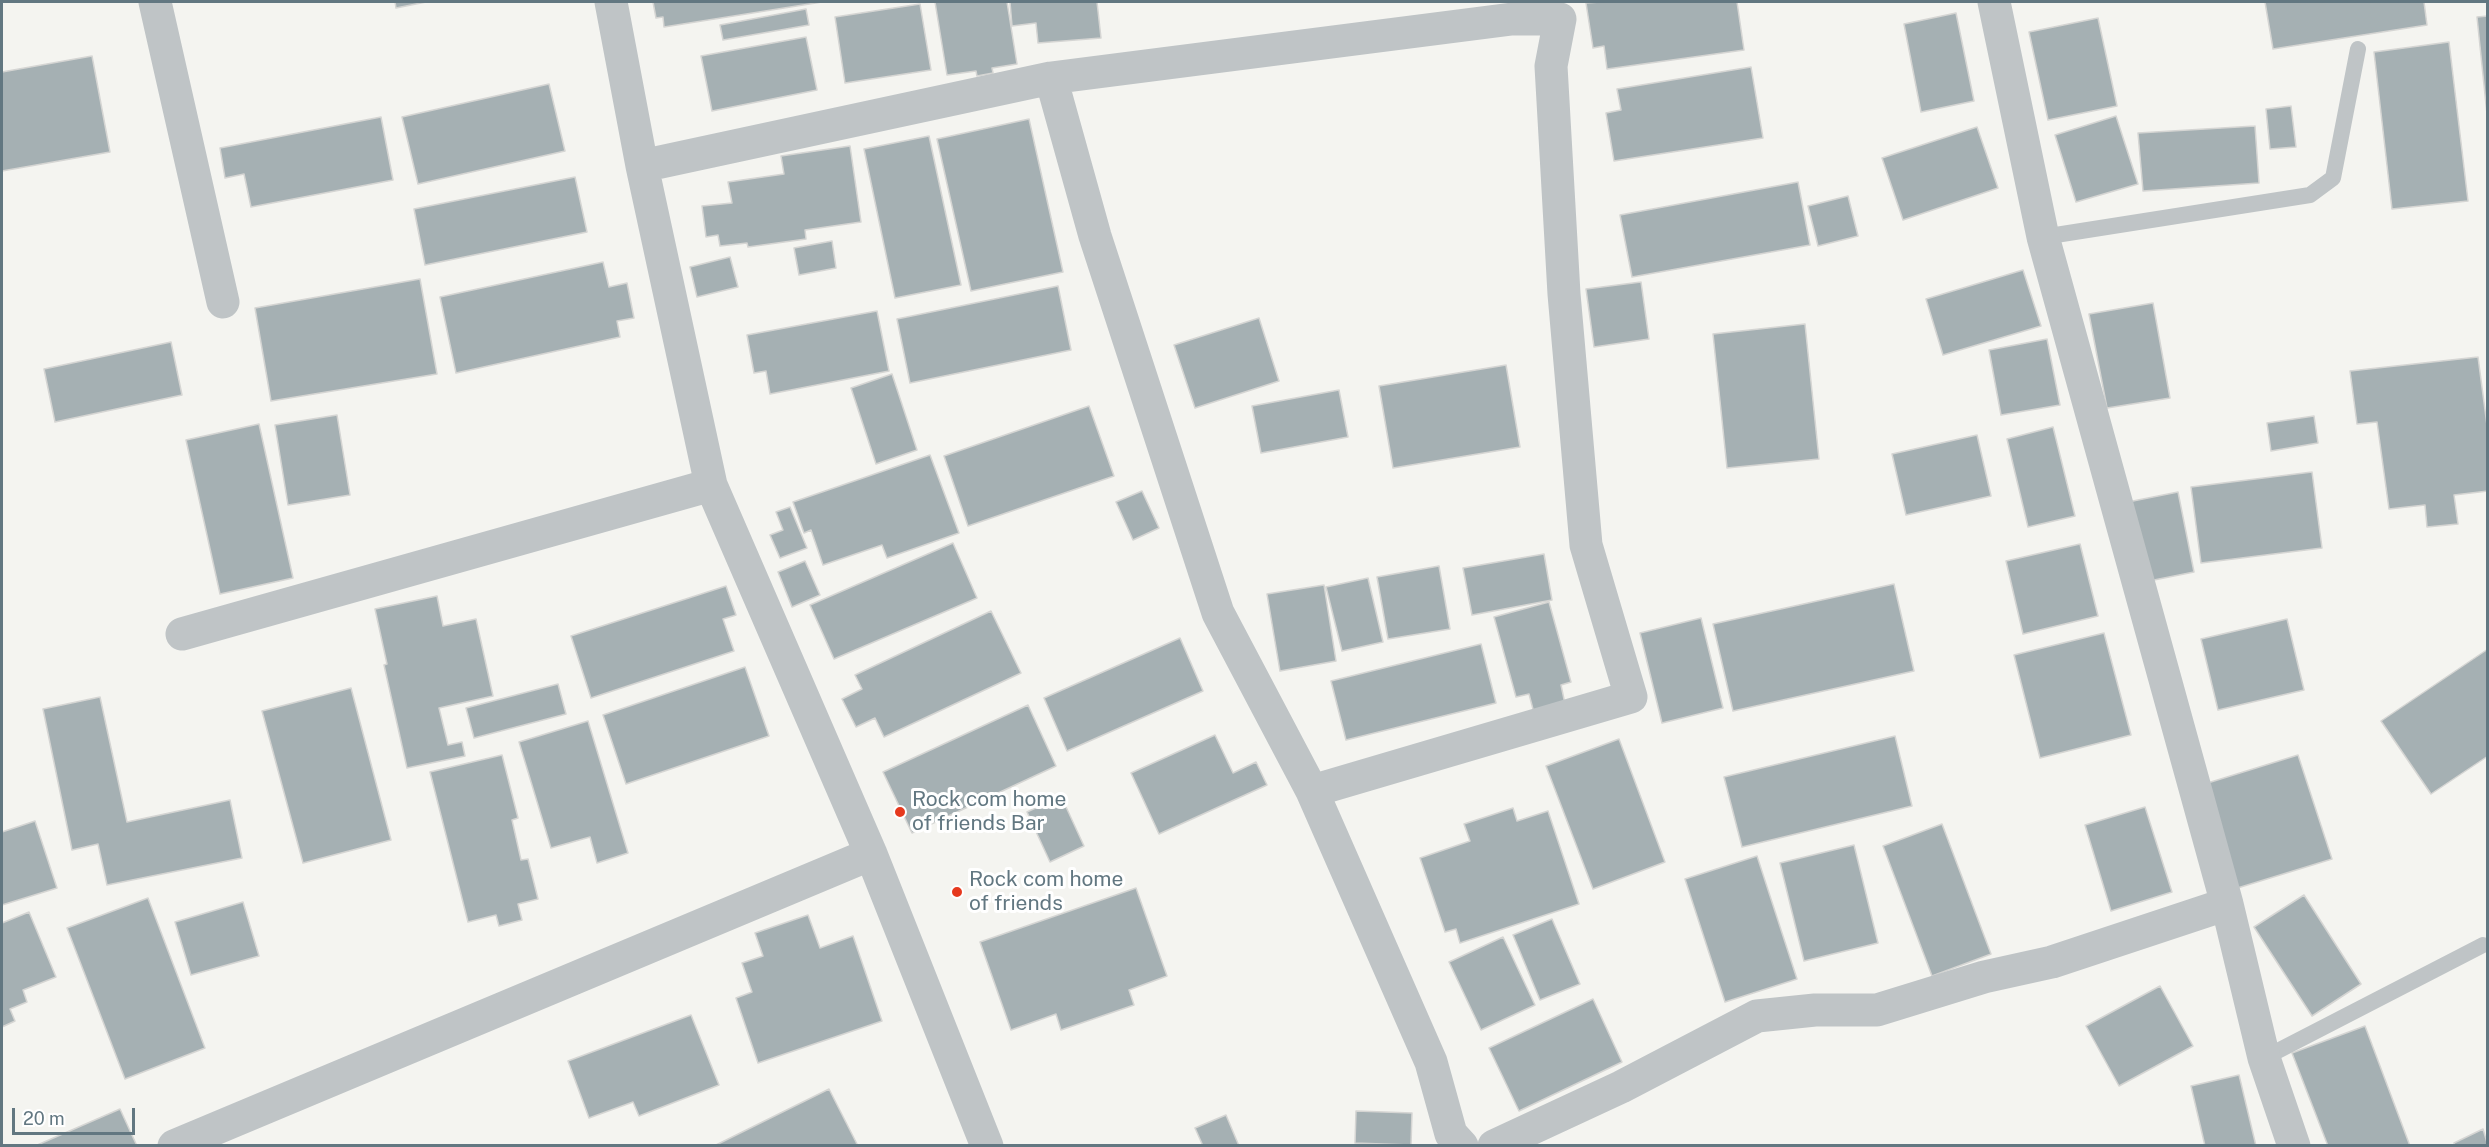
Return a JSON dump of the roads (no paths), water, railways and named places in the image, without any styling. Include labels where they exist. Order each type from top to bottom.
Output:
[{"type":"street","points":[[155,2],[223,302]]},
{"type":"street","points":[[612,2],[642,166],[711,484],[871,854],[987,1146]]},
{"type":"street","points":[[1994,2],[2043,237],[2227,904],[2264,1058],[2295,1146]]},
{"type":"street","points":[[642,166],[1052,78],[1512,19],[1560,19],[1551,66],[1564,294],[1586,545],[1631,697],[1312,791]]},
{"type":"street","points":[[1052,78],[1095,236],[1218,613],[1312,791],[1431,1062],[1451,1134],[1462,1146]]},
{"type":"street","points":[[182,634],[711,484]]},
{"type":"street","points":[[174,1146],[871,854]]},
{"type":"street","points":[[1494,1146],[1621,1087],[1757,1016],[1815,1011],[1877,1010],[1984,977],[2052,962],[2227,904]]},
{"type":"lane","points":[[2043,237],[2310,195],[2333,178],[2358,49]]},
{"type":"lane","points":[[2264,1058],[2482,945]]},
{"type":"place","name":"Rock com home of friends Bar","points":[[900,812]]},
{"type":"place","name":"Rock com home of friends","points":[[957,892]]}]
